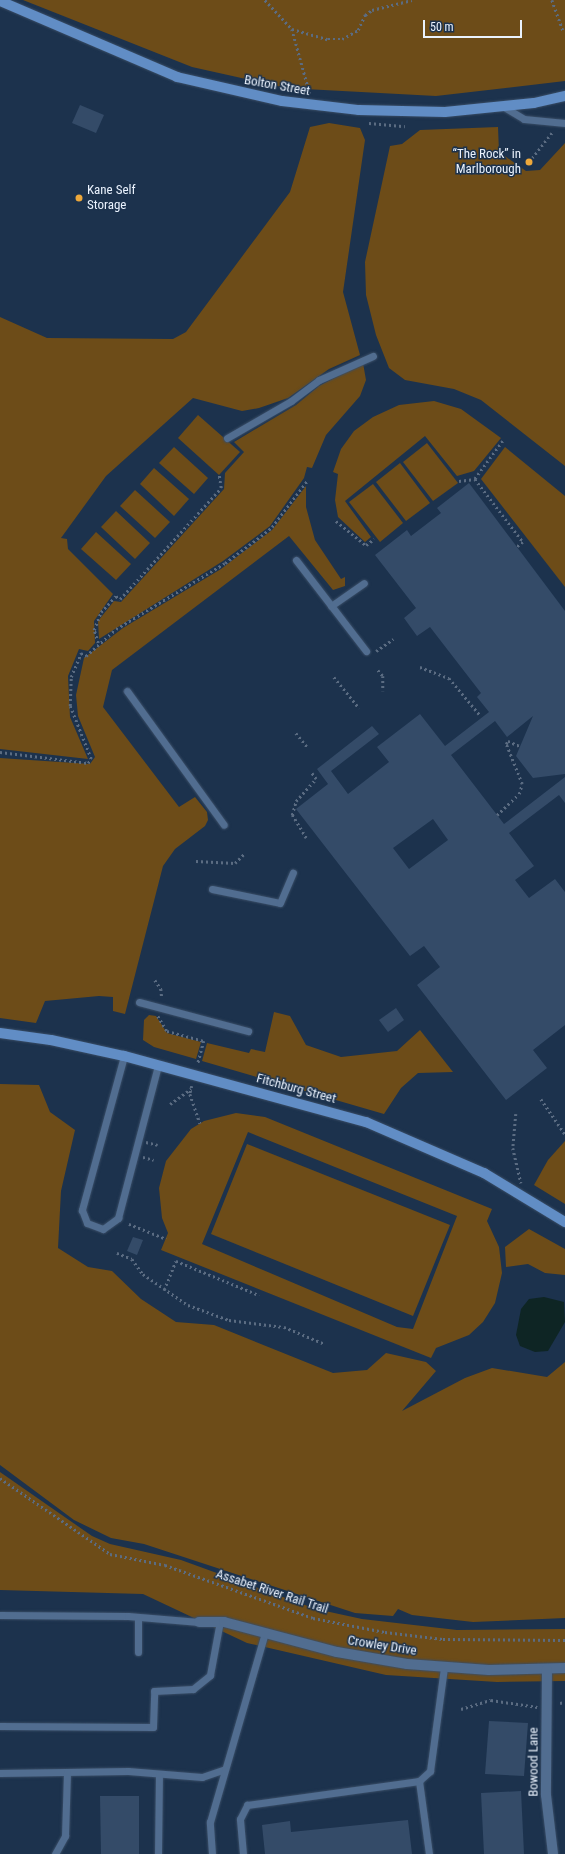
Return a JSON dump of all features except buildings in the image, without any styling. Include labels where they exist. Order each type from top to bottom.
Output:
[{"type":"street","name":"Bolton Street","points":[[0,1],[177,77],[230,91],[311,105],[414,112],[504,107],[565,98]]},
{"type":"street","name":"Fitchburg Street","points":[[0,1033],[51,1040],[124,1056],[340,1114],[417,1141],[509,1186],[565,1222]]},
{"type":"street","name":"Crowley Drive","points":[[199,1622],[220,1622],[344,1653],[444,1668],[565,1668]]},
{"type":"street","name":"Bowood Lane","points":[[548,1669],[546,1795],[553,1854]]},
{"type":"lane","points":[[504,107],[524,119],[562,123]]},
{"type":"lane","points":[[227,438],[292,401],[319,380],[373,356]]},
{"type":"lane","points":[[296,560],[366,651]]},
{"type":"lane","points":[[331,606],[364,583]]},
{"type":"lane","points":[[127,691],[224,825]]},
{"type":"lane","points":[[212,889],[280,903],[293,873]]},
{"type":"lane","points":[[139,1002],[248,1031]]},
{"type":"lane","points":[[124,1056],[82,1210],[87,1223],[103,1229],[118,1218],[158,1065]]},
{"type":"lane","points":[[0,1615],[138,1617],[199,1622]]},
{"type":"lane","points":[[138,1617],[138,1652]]},
{"type":"lane","points":[[0,1726],[154,1727],[154,1691],[193,1689],[210,1675],[220,1622]]},
{"type":"lane","points":[[212,1854],[210,1822],[265,1633]]},
{"type":"lane","points":[[243,1854],[240,1819],[247,1805],[419,1781],[430,1771],[444,1668]]},
{"type":"lane","points":[[0,1773],[128,1771],[159,1775],[202,1777],[225,1769]]},
{"type":"lane","points":[[55,1854],[65,1836],[67,1772]]},
{"type":"lane","points":[[158,1854],[159,1775]]},
{"type":"lane","points":[[419,1781],[429,1854]]},
{"type":"path","points":[[265,0],[292,29],[311,105]]},
{"type":"path","points":[[292,29],[328,39],[342,39],[358,30],[365,15],[372,10],[412,0]]},
{"type":"path","points":[[552,0],[563,30]]},
{"type":"path","points":[[360,122],[405,126]]},
{"type":"path","points":[[529,162],[562,123]]},
{"type":"path","points":[[475,479],[503,441]]},
{"type":"path","points":[[98,643],[94,630],[101,612],[116,596],[120,599],[221,488],[219,475]]},
{"type":"path","points":[[459,480],[475,479]]},
{"type":"path","points":[[475,479],[523,542],[517,547]]},
{"type":"path","points":[[0,752],[88,763],[91,759],[72,712],[70,689],[81,653],[86,656],[98,643],[225,563],[261,536],[272,527],[307,481]]},
{"type":"path","points":[[336,521],[366,545],[374,539]]},
{"type":"path","points":[[376,651],[392,640]]},
{"type":"path","points":[[420,667],[448,678],[480,715]]},
{"type":"path","points":[[378,670],[383,676],[383,691]]},
{"type":"path","points":[[334,677],[359,708]]},
{"type":"path","points":[[296,733],[308,748]]},
{"type":"path","points":[[497,815],[519,794],[522,784],[506,744],[508,741],[520,746]]},
{"type":"path","points":[[306,838],[292,815],[296,801],[316,779],[312,772]]},
{"type":"path","points":[[196,861],[235,863],[245,853]]},
{"type":"path","points":[[155,980],[162,998]]},
{"type":"path","points":[[158,1015],[167,1031],[204,1041],[198,1064]]},
{"type":"path","points":[[170,1104],[182,1092],[192,1087],[200,1123]]},
{"type":"path","points":[[541,1099],[565,1134]]},
{"type":"path","points":[[516,1114],[513,1148],[521,1183]]},
{"type":"path","points":[[129,1224],[166,1239]]},
{"type":"path","points":[[117,1253],[132,1259],[143,1274],[164,1290],[208,1314],[284,1327],[325,1344]]},
{"type":"path","points":[[164,1290],[176,1261],[259,1295]]},
{"type":"path","name":"Assabet River Rail Trail","points":[[0,1478],[110,1554],[165,1565],[313,1618],[385,1632],[443,1639],[565,1640]]},
{"type":"path","points":[[461,1709],[491,1700],[542,1706]]},
{"type":"path","points":[[560,1703],[565,1702]]},
{"type":"shaded area","points":[[23,0],[565,0],[565,81],[436,96],[286,88],[192,67]]},
{"type":"shaded area","points":[[329,123],[360,128],[365,140],[343,292],[360,355],[329,369],[288,398],[259,408],[242,411],[193,398],[106,476],[61,538],[67,539],[68,549],[113,594],[94,621],[95,643],[88,651],[79,649],[68,676],[70,717],[88,759],[0,749],[0,317],[47,338],[173,339],[186,332],[290,192],[310,127]]},
{"type":"shaded area","points":[[498,127],[499,152],[526,171],[540,170],[565,143],[565,466],[481,400],[454,389],[405,380],[389,368],[376,335],[366,295],[365,262],[390,146],[402,144],[420,130]]},
{"type":"shaded area","points":[[363,363],[366,380],[360,396],[326,435],[312,468],[307,467],[304,478],[270,526],[223,561],[99,639],[98,621],[114,601],[121,602],[224,489],[225,473],[244,452],[234,442],[296,405],[319,386]]},
{"type":"shaded area","points":[[434,401],[461,409],[501,438],[474,471],[457,476],[425,436],[345,501],[371,537],[365,542],[338,517],[335,500],[338,474],[333,472],[341,449],[354,431],[373,417],[399,405]]},
{"type":"shaded area","points":[[198,415],[240,452],[219,475],[178,438]]},
{"type":"shaded area","points":[[427,443],[458,483],[433,501],[403,462]]},
{"type":"shaded area","points":[[174,447],[208,478],[194,494],[159,463]]},
{"type":"shaded area","points":[[505,447],[565,496],[565,587],[481,479]]},
{"type":"shaded area","points":[[400,463],[430,503],[406,521],[376,482]]},
{"type":"shaded area","points":[[154,468],[189,499],[174,516],[140,484]]},
{"type":"shaded area","points":[[373,484],[403,523],[380,542],[349,502]]},
{"type":"shaded area","points":[[306,486],[306,507],[315,540],[341,579],[345,577],[345,586],[333,590],[289,536],[112,670],[103,707],[179,807],[195,797],[207,812],[208,820],[205,826],[175,849],[163,866],[125,1014],[113,1011],[113,997],[99,996],[45,1001],[36,1023],[0,1018],[0,758],[90,764],[95,757],[78,716],[76,695],[84,658],[123,628],[221,569],[272,530]]},
{"type":"shaded area","points":[[135,490],[170,522],[155,538],[120,506]]},
{"type":"shaded area","points":[[116,511],[150,543],[135,559],[101,527]]},
{"type":"shaded area","points":[[96,532],[131,564],[116,580],[81,549]]},
{"type":"shaded area","points":[[274,1012],[290,1016],[306,1045],[341,1057],[397,1051],[420,1030],[453,1072],[418,1073],[401,1088],[384,1114],[202,1061],[207,1043],[249,1053],[251,1049],[265,1052]]},
{"type":"shaded area","points":[[149,1015],[156,1016],[167,1033],[201,1042],[196,1059],[154,1047],[143,1040],[144,1020]]},
{"type":"shaded area","points":[[0,1084],[39,1085],[50,1112],[75,1130],[61,1191],[58,1248],[88,1267],[112,1271],[141,1299],[176,1322],[214,1325],[333,1373],[367,1370],[386,1353],[426,1362],[436,1371],[402,1411],[465,1378],[492,1368],[547,1377],[565,1362],[565,1618],[473,1622],[412,1615],[398,1609],[393,1616],[355,1613],[144,1544],[111,1538],[74,1520],[0,1465]]},
{"type":"shaded area","points":[[236,1113],[265,1117],[492,1209],[487,1221],[499,1247],[502,1273],[495,1303],[483,1322],[469,1335],[436,1348],[431,1358],[161,1250],[168,1233],[162,1218],[159,1188],[166,1161],[191,1129],[204,1121]],"holes":[[[248,1132],[457,1216],[413,1329],[397,1327],[202,1244]]]},
{"type":"shaded area","points":[[565,1141],[565,1204],[534,1185],[548,1160]]},
{"type":"shaded area","points":[[247,1144],[450,1225],[413,1316],[211,1234]]},
{"type":"shaded area","points":[[529,1229],[565,1249],[565,1275],[545,1273],[528,1264],[506,1267],[505,1247]]},
{"type":"shaded area","points":[[544,1297],[564,1302],[565,1322],[548,1351],[535,1352],[520,1346],[516,1335],[521,1309],[529,1299]]},
{"type":"shaded area","points":[[0,1472],[92,1536],[110,1544],[181,1560],[316,1609],[362,1619],[457,1630],[565,1629],[565,1681],[497,1682],[386,1675],[247,1643],[143,1594],[0,1590]]},
{"type":"place","name":"“The Rock” in Marlborough","points":[[529,162]]},
{"type":"place","name":"Kane Self Storage","points":[[79,198]]}]
